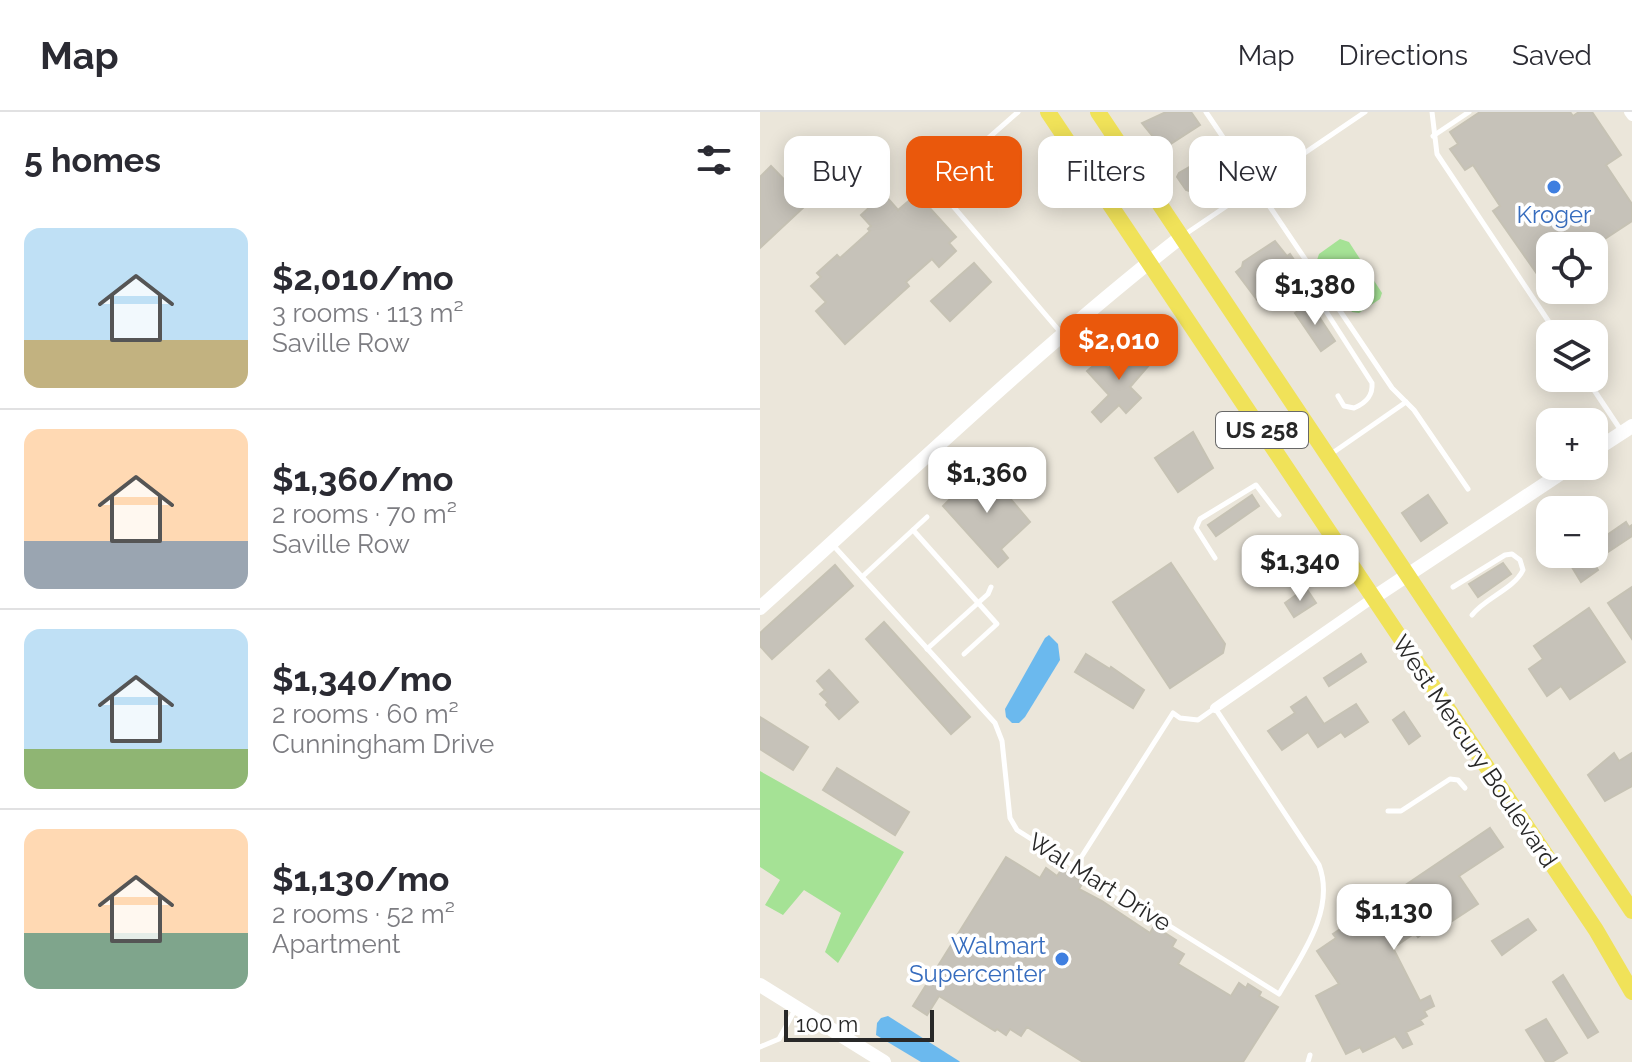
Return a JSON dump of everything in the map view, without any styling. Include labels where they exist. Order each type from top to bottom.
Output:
[{"type":"main road","name":"West Mercury Boulevard","points":[[1048,112],[1596,930],[1632,992]]},
{"type":"main road","name":"West Mercury Boulevard","points":[[1098,112],[1632,911]]},
{"type":"street","points":[[760,608],[1063,336],[1181,237]]},
{"type":"street","points":[[1608,442],[1627,429]]},
{"type":"street","points":[[1215,708],[1551,480]]},
{"type":"street","points":[[760,985],[884,1062]]},
{"type":"lane","points":[[1018,112],[935,185],[1063,336]]},
{"type":"lane","points":[[1206,112],[1222,136]]},
{"type":"lane","points":[[1306,151],[1365,112]]},
{"type":"lane","points":[[1432,112],[1435,149],[1442,164],[1548,320]]},
{"type":"lane","points":[[1433,136],[1469,112]]},
{"type":"lane","points":[[1181,237],[1222,208]]},
{"type":"lane","points":[[1271,208],[1392,388],[1406,402],[1468,489]]},
{"type":"lane","points":[[1311,288],[1372,383],[1368,400],[1354,408],[1344,406],[1338,396]]},
{"type":"lane","points":[[1597,392],[1627,429]]},
{"type":"lane","points":[[1327,456],[1406,402]]},
{"type":"lane","points":[[1215,558],[1197,532],[1196,524],[1200,519],[1256,485],[1279,515]]},
{"type":"lane","points":[[862,577],[927,517]]},
{"type":"lane","points":[[913,530],[997,624],[964,654]]},
{"type":"lane","name":"Wal Mart Drive","points":[[831,544],[998,730],[1002,741],[1010,818],[1017,830],[1279,994],[1314,931],[1324,897],[1324,880],[1319,865],[1215,708]]},
{"type":"lane","points":[[1453,587],[1505,555],[1512,554],[1520,560],[1523,570],[1519,577],[1481,603],[1472,615]]},
{"type":"lane","points":[[927,649],[988,594],[991,587]]},
{"type":"lane","points":[[1075,867],[1173,713],[1180,718],[1198,720],[1215,708]]},
{"type":"lane","points":[[1388,811],[1401,811],[1450,779],[1458,780],[1465,788]]},
{"type":"lane","points":[[760,1047],[779,1039],[796,1007]]},
{"type":"green space","points":[[1340,239],[1349,242],[1382,293],[1380,299],[1359,313],[1352,312],[1317,260],[1319,254]]},
{"type":"green space","points":[[760,771],[904,852],[838,963],[825,952],[841,913],[804,890],[783,915],[765,905],[780,880],[760,867]]},
{"type":"water","points":[[1049,635],[1058,644],[1060,660],[1025,717],[1019,723],[1012,723],[1006,717],[1005,709]]},
{"type":"water","points":[[888,1016],[960,1062],[921,1062],[876,1035],[877,1023]]},
{"type":"building","points":[[1166,112],[1191,112],[1200,125],[1173,143],[1173,136],[1152,136],[1142,123]]},
{"type":"building","name":"Kroger","points":[[1480,112],[1570,112],[1573,116],[1579,112],[1592,112],[1621,155],[1606,165],[1632,204],[1632,221],[1608,237],[1608,232],[1536,232],[1536,272],[1493,211],[1500,206],[1473,165],[1465,170],[1450,149],[1458,144],[1450,132]]},
{"type":"building","points":[[771,166],[784,179],[784,208],[803,208],[760,248],[760,177]]},
{"type":"building","points":[[1189,167],[1189,191],[1177,177]]},
{"type":"building","points":[[890,201],[898,210],[906,203],[906,208],[930,208],[956,237],[949,243],[956,251],[939,267],[932,259],[906,282],[909,286],[845,344],[816,311],[826,302],[811,286],[821,277],[817,273],[837,255],[840,258],[870,231],[871,226],[861,215],[869,208],[890,208]]},
{"type":"building","points":[[1275,241],[1287,256],[1290,254],[1301,270],[1257,300],[1236,272],[1243,262]]},
{"type":"building","points":[[974,263],[991,282],[950,321],[931,301]]},
{"type":"building","points":[[1310,303],[1335,341],[1321,351],[1295,313]]},
{"type":"building","points":[[1134,347],[1150,364],[1130,387],[1141,398],[1126,413],[1119,405],[1101,422],[1092,412],[1109,395],[1087,371],[1100,360],[1108,368]]},
{"type":"building","points":[[1193,432],[1213,468],[1178,492],[1155,458]]},
{"type":"building","points":[[983,466],[1030,522],[1001,549],[1008,558],[998,567],[943,506]]},
{"type":"building","points":[[1252,495],[1259,506],[1216,536],[1208,525]]},
{"type":"building","points":[[1428,495],[1447,523],[1421,541],[1402,513]]},
{"type":"building","points":[[1626,522],[1629,527],[1632,525],[1632,536],[1608,552],[1608,534]]},
{"type":"building","points":[[1171,563],[1225,644],[1223,653],[1170,688],[1113,602]]},
{"type":"building","points":[[1503,563],[1511,574],[1478,597],[1469,584]]},
{"type":"building","points":[[835,565],[853,586],[772,659],[760,646],[760,633]]},
{"type":"building","points":[[1572,568],[1597,568],[1598,570],[1581,582]]},
{"type":"building","points":[[1632,587],[1632,639],[1608,603]]},
{"type":"building","points":[[1306,588],[1316,603],[1294,617],[1285,603]]},
{"type":"building","points":[[1589,608],[1625,662],[1570,699],[1561,686],[1547,696],[1529,669],[1543,659],[1534,646]]},
{"type":"building","points":[[884,622],[970,717],[951,734],[866,639]]},
{"type":"building","points":[[1086,654],[1144,690],[1133,708],[1075,672]]},
{"type":"building","points":[[1361,654],[1366,662],[1329,686],[1324,678]]},
{"type":"building","points":[[829,670],[858,702],[839,719],[826,705],[828,702],[820,694],[825,690],[817,681]]},
{"type":"building","points":[[1306,697],[1324,724],[1356,704],[1368,722],[1345,737],[1341,732],[1318,747],[1308,732],[1282,750],[1268,731],[1295,713],[1291,707]]},
{"type":"building","points":[[1404,712],[1420,736],[1409,744],[1393,720]]},
{"type":"building","points":[[760,717],[808,747],[793,770],[760,749]]},
{"type":"building","points":[[1614,753],[1619,761],[1632,753],[1632,786],[1605,801],[1588,775]]},
{"type":"building","points":[[837,768],[909,812],[895,835],[823,790]]},
{"type":"building","points":[[1490,828],[1503,847],[1459,876],[1478,904],[1440,929],[1436,924],[1418,937],[1415,933],[1393,948],[1420,1001],[1430,996],[1434,1006],[1424,1011],[1427,1016],[1420,1020],[1423,1024],[1406,1032],[1412,1044],[1403,1048],[1395,1036],[1363,1052],[1360,1047],[1346,1054],[1316,996],[1339,984],[1317,951],[1336,938],[1333,934]]},
{"type":"building","name":"Walmart Supercenter","points":[[1006,857],[1040,878],[1046,868],[1057,876],[1062,869],[1083,882],[1079,889],[1150,933],[1154,926],[1176,940],[1172,947],[1184,954],[1178,964],[1231,996],[1239,983],[1246,988],[1248,984],[1261,992],[1259,996],[1278,1007],[1243,1062],[1083,1062],[1027,1027],[1021,1036],[1010,1029],[1006,1035],[997,1029],[995,1031],[939,996],[927,1015],[913,1006]]},
{"type":"building","points":[[1528,919],[1536,930],[1502,955],[1492,941]]},
{"type":"building","points":[[1563,975],[1598,1032],[1588,1038],[1553,982]]},
{"type":"building","points":[[1546,1019],[1567,1053],[1552,1062],[1546,1062],[1526,1030]]},
{"type":"place","name":"Kroger","points":[[1554,187]]},
{"type":"place","name":"Walmart Supercenter","points":[[1062,959]]}]
